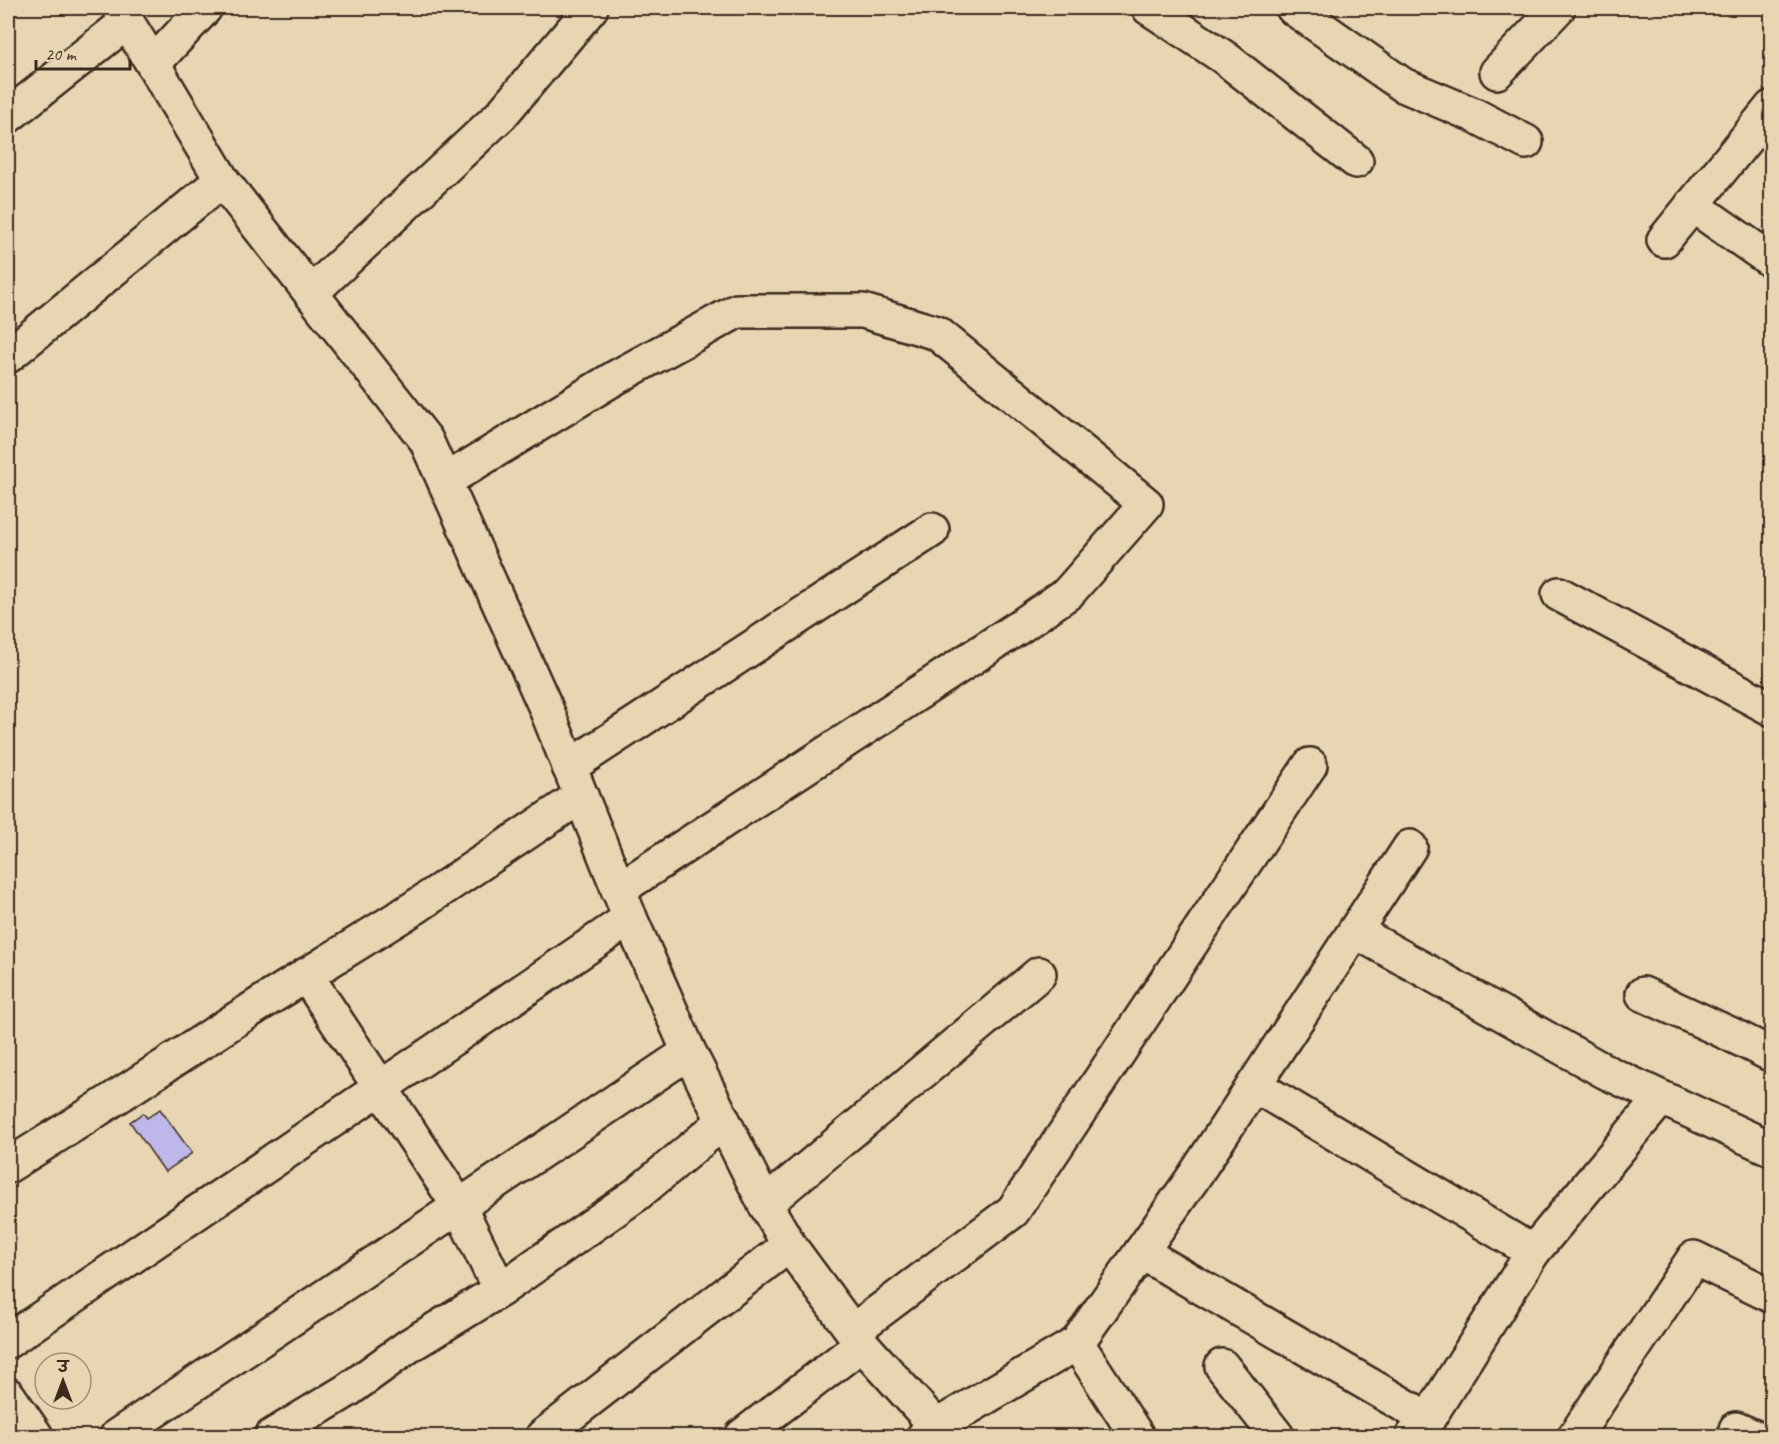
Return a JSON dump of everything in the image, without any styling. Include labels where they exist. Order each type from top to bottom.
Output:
[{"type":"street","points":[[153,64],[205,8]]},
{"type":"street","points":[[311,293],[501,115],[591,8]]},
{"type":"street","points":[[1149,8],[1225,58],[1356,161]]},
{"type":"street","points":[[1293,8],[1403,86],[1474,115],[1526,142]]},
{"type":"street","points":[[1497,72],[1542,12]]},
{"type":"street","points":[[8,116],[123,15],[222,180],[426,440],[545,706],[624,904],[688,1052],[765,1204],[789,1245],[857,1338],[935,1433],[1077,1342],[1193,1178],[1410,847]]},
{"type":"street","points":[[1664,240],[1772,107]]},
{"type":"street","points":[[8,356],[222,180]]},
{"type":"street","points":[[1692,205],[1772,261]]},
{"type":"street","points":[[8,1341],[380,1088],[624,904],[1068,592],[1146,504],[937,333],[863,311],[737,311],[613,379],[445,481]]},
{"type":"street","points":[[569,767],[932,530]]},
{"type":"street","points":[[1559,594],[1772,709]]},
{"type":"street","points":[[742,1437],[857,1338],[1013,1211],[1310,765]]},
{"type":"street","points":[[8,1166],[414,908],[581,796]]},
{"type":"street","points":[[1355,931],[1606,1071],[1772,1149]]},
{"type":"street","points":[[765,1204],[1039,974]]},
{"type":"street","points":[[306,975],[459,1206],[500,1290]]},
{"type":"street","points":[[1643,994],[1772,1055]]},
{"type":"street","points":[[117,1437],[688,1052]]},
{"type":"street","points":[[1254,1085],[1533,1252]]},
{"type":"street","points":[[1141,1252],[1421,1428],[1533,1252],[1661,1098]]},
{"type":"street","points":[[272,1437],[310,1427],[348,1390],[410,1345],[500,1290],[637,1194],[723,1122]]},
{"type":"street","points":[[543,1437],[789,1245]]},
{"type":"street","points":[[1575,1437],[1694,1258],[1772,1296]]},
{"type":"street","points":[[1077,1342],[1137,1437]]},
{"type":"street","points":[[1222,1366],[1277,1437]]},
{"type":"street","points":[[8,1395],[36,1437]]},
{"type":"building","points":[[160,1109],[192,1153],[165,1172],[130,1122],[143,1113],[147,1118]]}]
